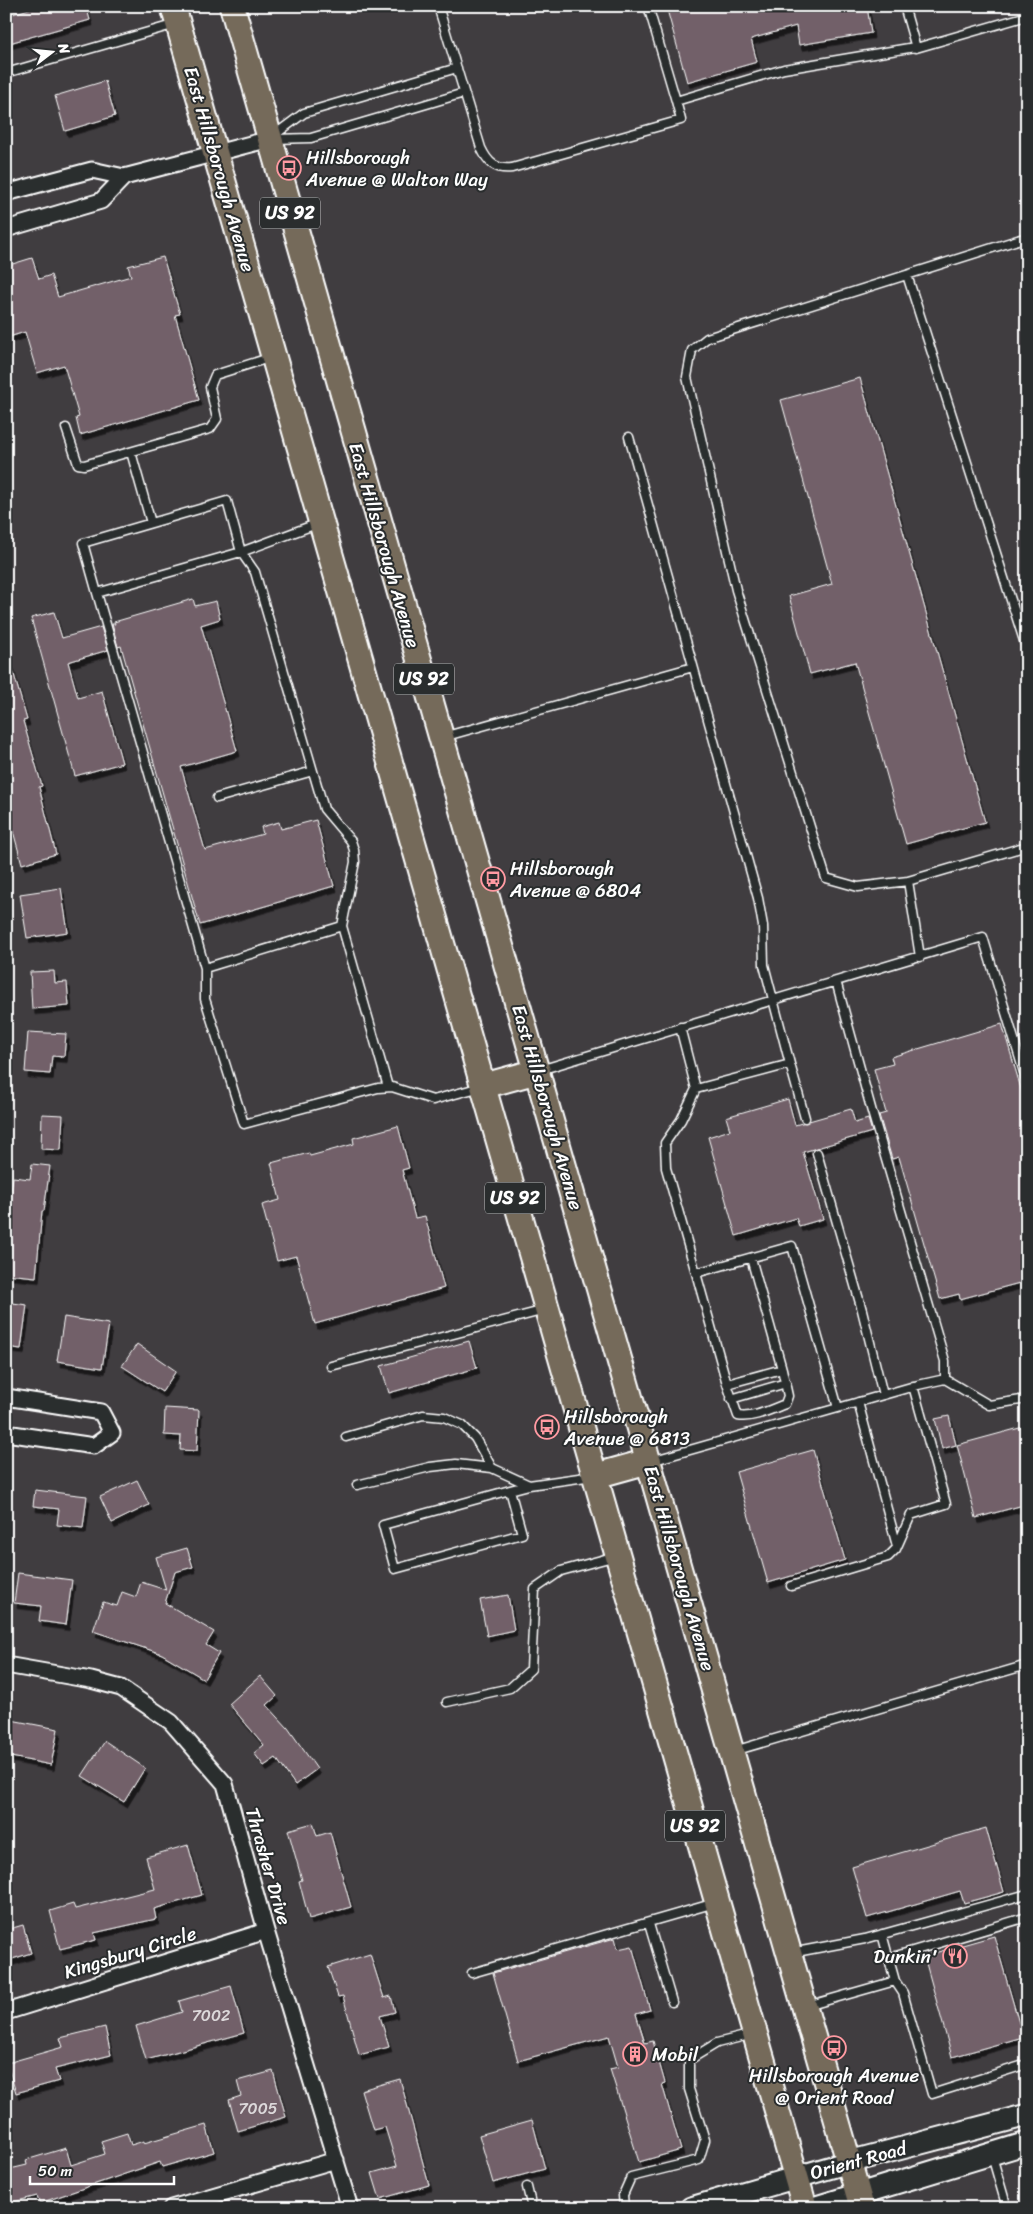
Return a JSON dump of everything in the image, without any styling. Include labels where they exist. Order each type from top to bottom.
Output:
[{"type":"main road","name":"East Hillsborough Avenue","points":[[232,6],[860,2202]]},
{"type":"main road","name":"East Hillsborough Avenue","points":[[175,15],[796,2177]]},
{"type":"main road","points":[[483,1086],[538,1071]]},
{"type":"main road","points":[[595,1476],[649,1461]]},
{"type":"main road","name":"US 92","points":[[796,2177],[805,2208]]},
{"type":"street","points":[[6,194],[92,170],[124,177],[270,139]]},
{"type":"street","points":[[6,229],[101,201],[124,177]]},
{"type":"street","points":[[6,1397],[101,1412],[112,1433],[94,1446],[6,1433]]},
{"type":"street","name":"Thrasher Drive","points":[[6,1666],[91,1680],[121,1688],[171,1722],[225,1784],[266,1931],[350,2208]]},
{"type":"street","name":"Kingsbury Circle","points":[[6,2012],[266,1931]]},
{"type":"street","name":"Orient Road","points":[[691,2208],[849,2162],[1027,2115]]},
{"type":"street","name":"Orient Road","points":[[813,2208],[860,2202],[991,2154],[1027,2143]]},
{"type":"street","points":[[171,2208],[336,2160]]},
{"type":"lane","points":[[438,6],[464,93],[487,160],[502,169],[512,168],[681,120],[648,6]]},
{"type":"lane","points":[[904,6],[915,47]]},
{"type":"lane","points":[[6,73],[175,15]]},
{"type":"lane","points":[[676,101],[784,69],[915,47],[1027,16]]},
{"type":"lane","points":[[270,139],[304,113],[457,68]]},
{"type":"lane","points":[[270,139],[311,138],[464,93]]},
{"type":"lane","points":[[1027,237],[708,338],[692,350],[686,377],[736,590],[826,878],[858,887],[908,881],[1027,846]]},
{"type":"lane","points":[[907,275],[1027,650]]},
{"type":"lane","points":[[66,428],[78,464],[84,465],[210,429],[217,419],[210,387],[215,375],[274,356]]},
{"type":"lane","points":[[629,437],[758,898],[763,926],[764,965],[805,1118]]},
{"type":"lane","points":[[131,452],[151,523]]},
{"type":"lane","points":[[388,1087],[342,926],[355,862],[354,850],[351,841],[324,809],[255,572],[241,552],[226,501],[83,543],[205,968],[205,999],[244,1124],[378,1088],[403,1089],[433,1100],[483,1086]]},
{"type":"lane","points":[[97,593],[241,552],[321,523]]},
{"type":"lane","points":[[441,737],[693,667]]},
{"type":"lane","points":[[217,798],[313,770]]},
{"type":"lane","points":[[908,881],[920,956]]},
{"type":"lane","points":[[205,968],[342,926]]},
{"type":"lane","points":[[538,1071],[983,937],[1027,1082]]},
{"type":"lane","points":[[836,981],[872,1112],[946,1361],[945,1379]]},
{"type":"lane","points":[[680,1027],[696,1089],[681,1120],[666,1143],[666,1168],[727,1384],[738,1416],[744,1417],[785,1404],[788,1396],[751,1258]]},
{"type":"lane","points":[[696,1089],[790,1064]]},
{"type":"lane","points":[[817,1153],[862,1310],[883,1395]]},
{"type":"lane","points":[[696,1272],[792,1246],[838,1408]]},
{"type":"lane","points":[[331,1366],[547,1309]]},
{"type":"lane","points":[[727,1384],[782,1369]]},
{"type":"lane","points":[[649,1461],[913,1386],[945,1379],[989,1406],[1027,1399]]},
{"type":"lane","points":[[732,1399],[786,1383]]},
{"type":"lane","points":[[791,1586],[888,1557],[897,1546],[911,1515],[946,1504],[913,1386]]},
{"type":"lane","points":[[858,1402],[897,1546]]},
{"type":"lane","points":[[346,1437],[423,1415],[444,1418],[462,1425],[476,1438],[492,1468]]},
{"type":"lane","points":[[357,1485],[430,1467],[456,1464],[492,1468],[529,1484]]},
{"type":"lane","points":[[510,1490],[522,1534],[395,1569],[383,1525],[529,1484],[595,1476]]},
{"type":"lane","points":[[447,1702],[510,1688],[530,1669],[535,1589],[561,1571],[618,1556]]},
{"type":"lane","points":[[732,1752],[1027,1665]]},
{"type":"lane","points":[[790,1953],[882,1934],[1027,1894]]},
{"type":"lane","points":[[472,1973],[649,1924],[717,1902]]},
{"type":"lane","points":[[889,1958],[1027,1917]]},
{"type":"lane","points":[[649,1924],[672,2002]]},
{"type":"lane","points":[[882,1934],[895,1981],[903,1992],[932,2094],[1027,2064]]},
{"type":"lane","points":[[805,2007],[895,1981]]},
{"type":"lane","points":[[624,2208],[622,2195],[631,2177],[699,2160],[705,2140],[689,2089],[689,2060],[717,2043],[755,2033]]},
{"type":"lane","points":[[991,2154],[1007,2208]]},
{"type":"lane","points":[[527,2187],[532,2208]]},
{"type":"lane","points":[[1021,2208],[1027,2206]]},
{"type":"building","points":[[39,6],[86,6],[90,20],[6,44],[6,16]]},
{"type":"building","points":[[666,6],[867,6],[871,33],[799,45],[796,26],[751,39],[757,62],[687,82]]},
{"type":"building","points":[[105,81],[115,116],[65,131],[55,96]]},
{"type":"building","points":[[163,257],[180,314],[175,315],[199,400],[80,435],[76,418],[79,417],[64,365],[37,373],[25,332],[6,338],[6,266],[32,258],[39,279],[51,275],[58,297],[131,276],[128,266]]},
{"type":"building","points":[[860,378],[985,822],[906,844],[855,662],[810,674],[789,596],[832,584],[781,400]]},
{"type":"building","points":[[193,599],[195,606],[216,601],[220,619],[201,625],[237,751],[181,767],[205,850],[263,834],[261,827],[279,822],[281,829],[316,820],[334,886],[200,925],[121,646],[118,647],[112,624]]},
{"type":"building","points":[[54,612],[62,638],[101,627],[108,650],[68,662],[78,698],[102,691],[122,763],[75,776],[31,618]]},
{"type":"building","points":[[11,664],[27,720],[23,721],[42,786],[39,787],[56,854],[22,864],[6,805],[6,665]]},
{"type":"building","points":[[61,888],[68,932],[27,938],[20,894]]},
{"type":"building","points":[[54,971],[55,983],[67,982],[69,1006],[32,1009],[30,972]]},
{"type":"building","points":[[1002,1024],[1027,1109],[1027,1281],[960,1299],[959,1294],[940,1299],[899,1157],[892,1159],[879,1115],[886,1113],[874,1069],[893,1064],[891,1057]]},
{"type":"building","points":[[28,1032],[66,1034],[64,1057],[52,1056],[50,1074],[25,1072]]},
{"type":"building","points":[[788,1099],[795,1125],[851,1109],[855,1123],[868,1119],[872,1132],[803,1152],[823,1219],[799,1226],[796,1218],[736,1236],[708,1137],[730,1130],[726,1117]]},
{"type":"building","points":[[42,1114],[63,1115],[61,1150],[41,1149]]},
{"type":"building","points":[[398,1126],[409,1168],[402,1170],[415,1218],[425,1216],[444,1288],[315,1324],[296,1256],[277,1261],[262,1205],[280,1200],[271,1163],[309,1153],[310,1156],[354,1144],[353,1138]]},
{"type":"building","points":[[32,1164],[50,1166],[44,1211],[42,1211],[36,1277],[6,1274],[6,1229],[13,1177],[30,1179]]},
{"type":"building","points":[[6,1302],[27,1305],[21,1349],[6,1347]]},
{"type":"building","points":[[64,1317],[109,1324],[102,1368],[57,1361]]},
{"type":"building","points":[[469,1341],[477,1368],[389,1393],[381,1366]]},
{"type":"building","points":[[137,1344],[176,1371],[162,1392],[122,1366]]},
{"type":"building","points":[[165,1408],[199,1410],[197,1451],[180,1450],[181,1436],[164,1435]]},
{"type":"building","points":[[949,1416],[956,1445],[942,1449],[935,1419]]},
{"type":"building","points":[[1027,1426],[1027,1504],[976,1518],[957,1445]]},
{"type":"building","points":[[813,1450],[845,1560],[768,1583],[736,1472]]},
{"type":"building","points":[[137,1480],[149,1505],[112,1523],[100,1497]]},
{"type":"building","points":[[35,1490],[87,1496],[83,1528],[57,1525],[59,1509],[33,1506]]},
{"type":"building","points":[[187,1548],[193,1567],[175,1572],[165,1603],[214,1632],[206,1645],[219,1653],[204,1679],[162,1654],[93,1631],[103,1602],[117,1606],[122,1592],[136,1597],[141,1582],[166,1590],[156,1557]]},
{"type":"building","points":[[18,1573],[72,1580],[66,1625],[39,1621],[41,1606],[14,1603]]},
{"type":"building","points":[[508,1595],[514,1630],[487,1636],[480,1600]]},
{"type":"building","points":[[260,1676],[277,1696],[267,1705],[288,1728],[317,1769],[295,1785],[276,1758],[264,1766],[254,1753],[264,1745],[229,1704]]},
{"type":"building","points":[[6,1719],[58,1729],[51,1765],[6,1756]]},
{"type":"building","points":[[105,1741],[145,1768],[124,1802],[82,1776]]},
{"type":"building","points":[[313,1823],[317,1836],[330,1832],[351,1907],[309,1919],[299,1881],[302,1880],[288,1830]]},
{"type":"building","points":[[986,1828],[1004,1892],[964,1903],[960,1891],[867,1918],[852,1867]]},
{"type":"building","points":[[188,1845],[202,1895],[154,1909],[156,1919],[94,1933],[96,1940],[60,1949],[50,1911],[73,1904],[75,1909],[155,1889],[146,1857]]},
{"type":"building","points":[[23,1925],[31,1953],[6,1961],[6,1930]]},
{"type":"building","points":[[994,1936],[1023,2037],[952,2057],[924,1956]]},
{"type":"building","points":[[615,1938],[618,1949],[632,1946],[650,2010],[636,2014],[645,2043],[653,2041],[665,2083],[662,2084],[681,2150],[639,2162],[610,2069],[618,2067],[609,2036],[518,2061],[493,1973]]},
{"type":"building","points":[[370,1954],[384,1998],[391,1996],[395,2012],[380,2016],[389,2047],[359,2055],[343,1996],[338,1997],[328,1967]]},
{"type":"building","points":[[231,1986],[244,2033],[146,2060],[136,2026],[182,2012],[179,2001]]},
{"type":"building","points":[[105,2027],[111,2055],[55,2069],[59,2081],[16,2093],[7,2063],[63,2047],[60,2038]]},
{"type":"building","points":[[273,2071],[286,2117],[238,2131],[229,2100],[241,2096],[237,2081]]},
{"type":"building","points":[[400,2079],[429,2185],[380,2199],[372,2173],[397,2166],[385,2127],[373,2130],[361,2090]]},
{"type":"building","points":[[532,2120],[545,2169],[493,2183],[479,2135]]},
{"type":"building","points":[[206,2125],[214,2152],[162,2167],[160,2162],[40,2203],[37,2196],[6,2204],[6,2170],[27,2165],[26,2160],[66,2148],[71,2165],[105,2154],[101,2141],[127,2133],[131,2145]]},
{"type":"place","name":"Hillsborough Avenue @ Walton Way","points":[[289,168]]},
{"type":"place","name":"Hillsborough Avenue @ 6804","points":[[493,879]]},
{"type":"place","name":"Hillsborough Avenue @ 6813","points":[[547,1427]]},
{"type":"place","name":"Dunkin'","points":[[955,1956]]},
{"type":"place","name":"Hillsborough Avenue @ Orient Road","points":[[834,2048]]},
{"type":"place","name":"Mobil","points":[[635,2054]]}]
